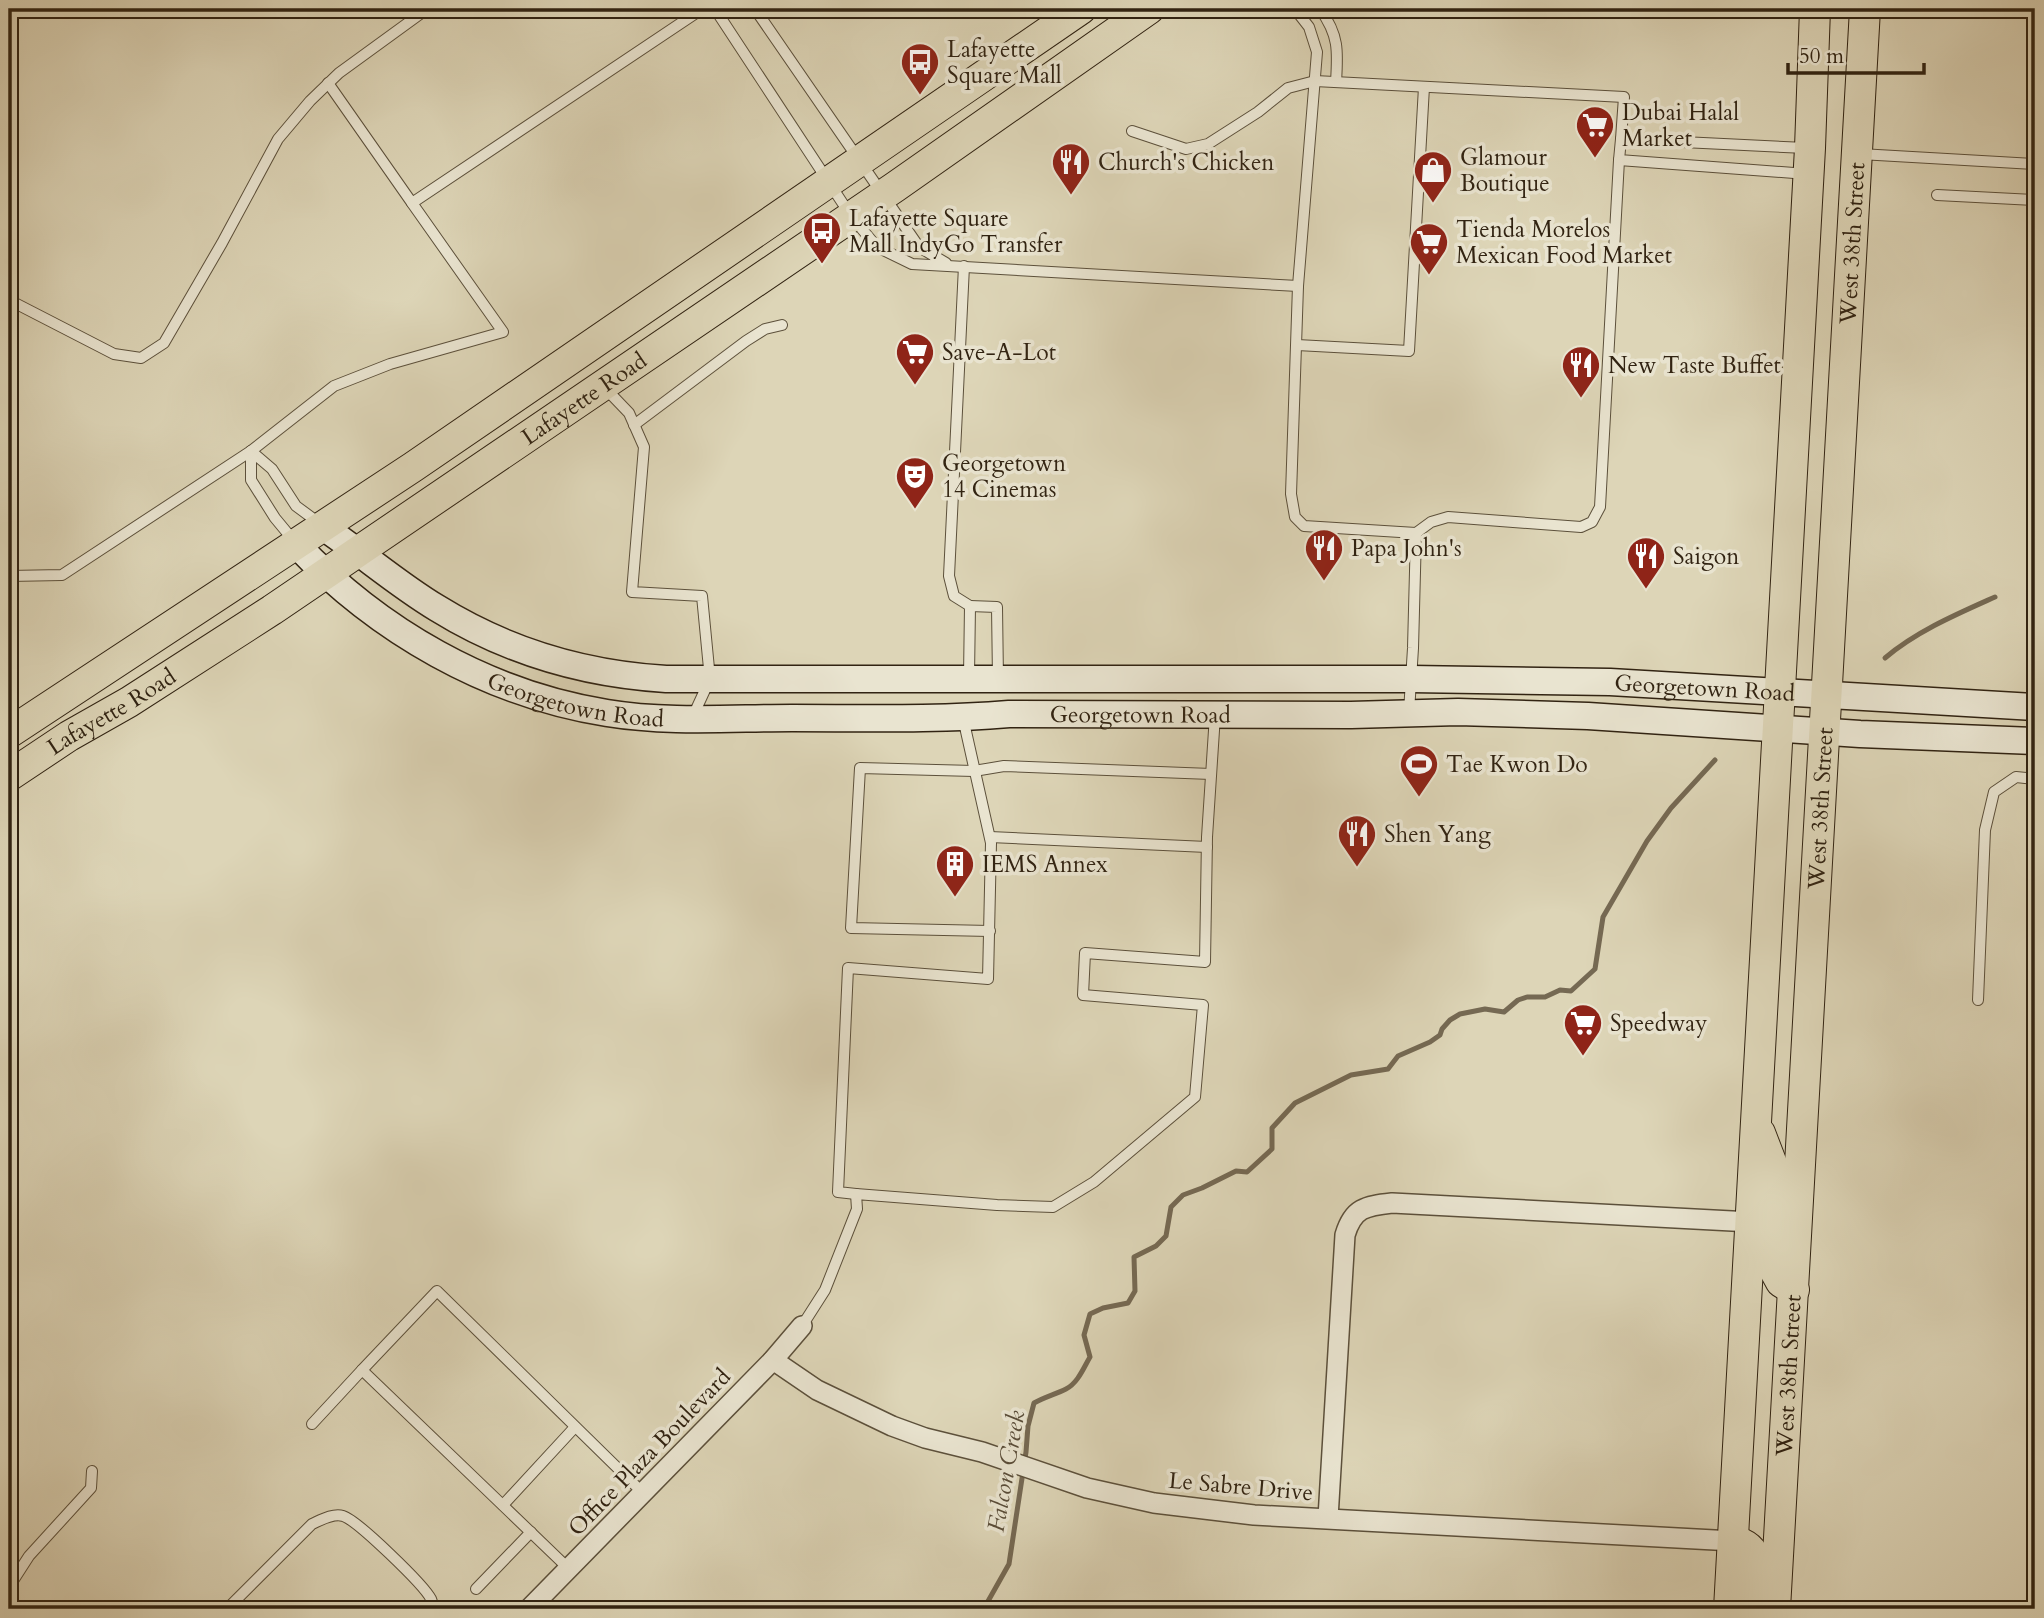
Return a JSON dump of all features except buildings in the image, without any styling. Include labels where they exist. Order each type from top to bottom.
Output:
[{"type":"main road","name":"Lafayette Road","points":[[9,733],[323,527],[605,337],[1081,9]]},
{"type":"main road","name":"Lafayette Road","points":[[9,776],[69,736],[129,702],[359,551],[884,194],[1149,9]]},
{"type":"main road","name":"West 38th Street","points":[[1729,1609],[1810,161],[1815,9]]},
{"type":"main road","points":[[1833,9],[1832,125],[1844,144],[1856,153]]},
{"type":"main road","name":"West 38th Street","points":[[1775,1609],[1846,306],[1865,9]]},
{"type":"main road","points":[[1810,161],[1832,185],[1831,263],[1846,306]]},
{"type":"main road","name":"Georgetown Road","points":[[323,527],[434,606],[492,639],[565,665],[610,674],[666,679],[1410,679],[1610,682],[2035,708]]},
{"type":"main road","name":"Georgetown Road","points":[[296,544],[324,574],[410,637],[471,671],[525,694],[608,713],[692,722],[963,718],[1009,714],[1409,713],[1624,717],[1824,731],[2035,741]]},
{"type":"main road","points":[[1756,1123],[1775,1172],[1775,1271],[1781,1282],[1794,1290]]},
{"type":"main road","points":[[1733,1541],[1747,1545],[1755,1555],[1755,1609]]},
{"type":"street","points":[[1328,1518],[1345,1235],[1349,1220],[1359,1210],[1392,1203],[1751,1223]]},
{"type":"street","name":"Office Plaza Boulevard","points":[[529,1609],[773,1360],[802,1326]]},
{"type":"street","name":"Le Sabre Drive","points":[[773,1360],[802,1381],[862,1413],[925,1438],[982,1452],[1044,1475],[1103,1492],[1178,1507],[1254,1515],[1733,1541]]},
{"type":"lane","points":[[9,300],[114,354],[141,358],[164,343],[222,243],[274,144],[328,83],[427,9]]},
{"type":"lane","points":[[412,203],[702,9]]},
{"type":"lane","points":[[715,9],[850,216],[877,247],[912,264],[1298,286]]},
{"type":"lane","points":[[755,9],[919,247],[949,265]]},
{"type":"lane","points":[[1132,131],[1186,149],[1208,144],[1258,112],[1288,88],[1315,82],[1624,97],[1600,508],[1592,522],[1581,527],[1448,517],[1431,522],[1416,533],[1304,526],[1295,517],[1291,494],[1298,286],[1315,82],[1317,52],[1309,27],[1295,9]]},
{"type":"lane","points":[[1320,9],[1330,23],[1338,49],[1336,82]]},
{"type":"lane","points":[[9,576],[62,575],[251,451],[334,386],[390,364],[503,332],[328,83]]},
{"type":"lane","points":[[1297,345],[1409,351],[1424,87]]},
{"type":"lane","points":[[1621,139],[1810,161]]},
{"type":"lane","points":[[1856,153],[2035,164]]},
{"type":"lane","points":[[1619,160],[1810,161]]},
{"type":"lane","points":[[1937,195],[2035,200]]},
{"type":"lane","points":[[964,266],[949,576],[954,596],[970,606],[997,607],[998,680]]},
{"type":"lane","points":[[634,425],[746,341],[765,329],[782,325]]},
{"type":"lane","points":[[603,384],[629,413],[644,447],[632,592],[702,596],[709,679],[692,722]]},
{"type":"lane","points":[[251,451],[272,469],[296,506],[323,527]]},
{"type":"lane","points":[[251,451],[251,480],[275,518],[296,544]]},
{"type":"lane","points":[[1409,713],[1416,533]]},
{"type":"lane","points":[[969,680],[970,606]]},
{"type":"lane","points":[[963,718],[990,837],[988,979],[848,968],[838,1192],[1053,1207],[1094,1182],[1195,1097],[1203,1005],[1083,995],[1085,953],[1205,962],[1207,847],[1215,715]]},
{"type":"lane","points":[[990,932],[850,928],[860,768],[974,771],[1004,766],[1211,774]]},
{"type":"lane","points":[[1978,1000],[1985,830],[1994,792],[2017,778],[2035,779]]},
{"type":"lane","points":[[990,837],[1207,847]]},
{"type":"lane","points":[[802,1326],[825,1290],[857,1209],[856,1194]]},
{"type":"lane","points":[[312,1424],[437,1292],[643,1493]]},
{"type":"lane","points":[[362,1370],[569,1569]]},
{"type":"lane","points":[[503,1505],[575,1427]]},
{"type":"lane","points":[[9,1587],[29,1556],[91,1488],[92,1471]]},
{"type":"lane","points":[[227,1609],[312,1524],[329,1516],[344,1516],[372,1538],[415,1580],[432,1600],[434,1609]]},
{"type":"lane","points":[[476,1589],[531,1532]]},
{"type":"waterway","name":"Falcon Creek","points":[[1885,658],[1924,631],[1995,597]]},
{"type":"waterway","name":"Falcon Creek","points":[[990,1609],[987,1603],[1009,1564],[1028,1426],[1034,1403],[1066,1389],[1077,1379],[1090,1357],[1084,1335],[1090,1314],[1103,1308],[1128,1303],[1135,1291],[1134,1257],[1156,1246],[1166,1236],[1171,1207],[1183,1195],[1236,1171],[1247,1172],[1272,1149],[1272,1128],[1295,1103],[1351,1075],[1388,1069],[1398,1056],[1440,1035],[1450,1020],[1460,1014],[1485,1009],[1504,1012],[1518,1000],[1527,997],[1545,997],[1560,990],[1571,991],[1595,969],[1603,917],[1647,841],[1671,808],[1715,760]]},
{"type":"place","name":"Lafayette Square Mall","points":[[920,96]]},
{"type":"place","name":"Dubai Halal Market","points":[[1595,159]]},
{"type":"place","name":"Church's Chicken","points":[[1071,196]]},
{"type":"place","name":"Glamour Boutique","points":[[1433,204]]},
{"type":"place","name":"Lafayette Square Mall IndyGo Transfer","points":[[822,265]]},
{"type":"place","name":"Tienda Morelos Mexican Food Market","points":[[1429,276]]},
{"type":"place","name":"Save-A-Lot","points":[[915,386]]},
{"type":"place","name":"New Taste Buffet","points":[[1581,399]]},
{"type":"place","name":"Georgetown 14 Cinemas","points":[[915,510]]},
{"type":"place","name":"Papa John's","points":[[1324,582]]},
{"type":"place","name":"Saigon","points":[[1646,590]]},
{"type":"place","name":"Tae Kwon Do","points":[[1419,798]]},
{"type":"place","name":"Shen Yang","points":[[1357,868]]},
{"type":"place","name":"IEMS Annex","points":[[955,898]]},
{"type":"place","name":"Speedway","points":[[1583,1057]]}]
